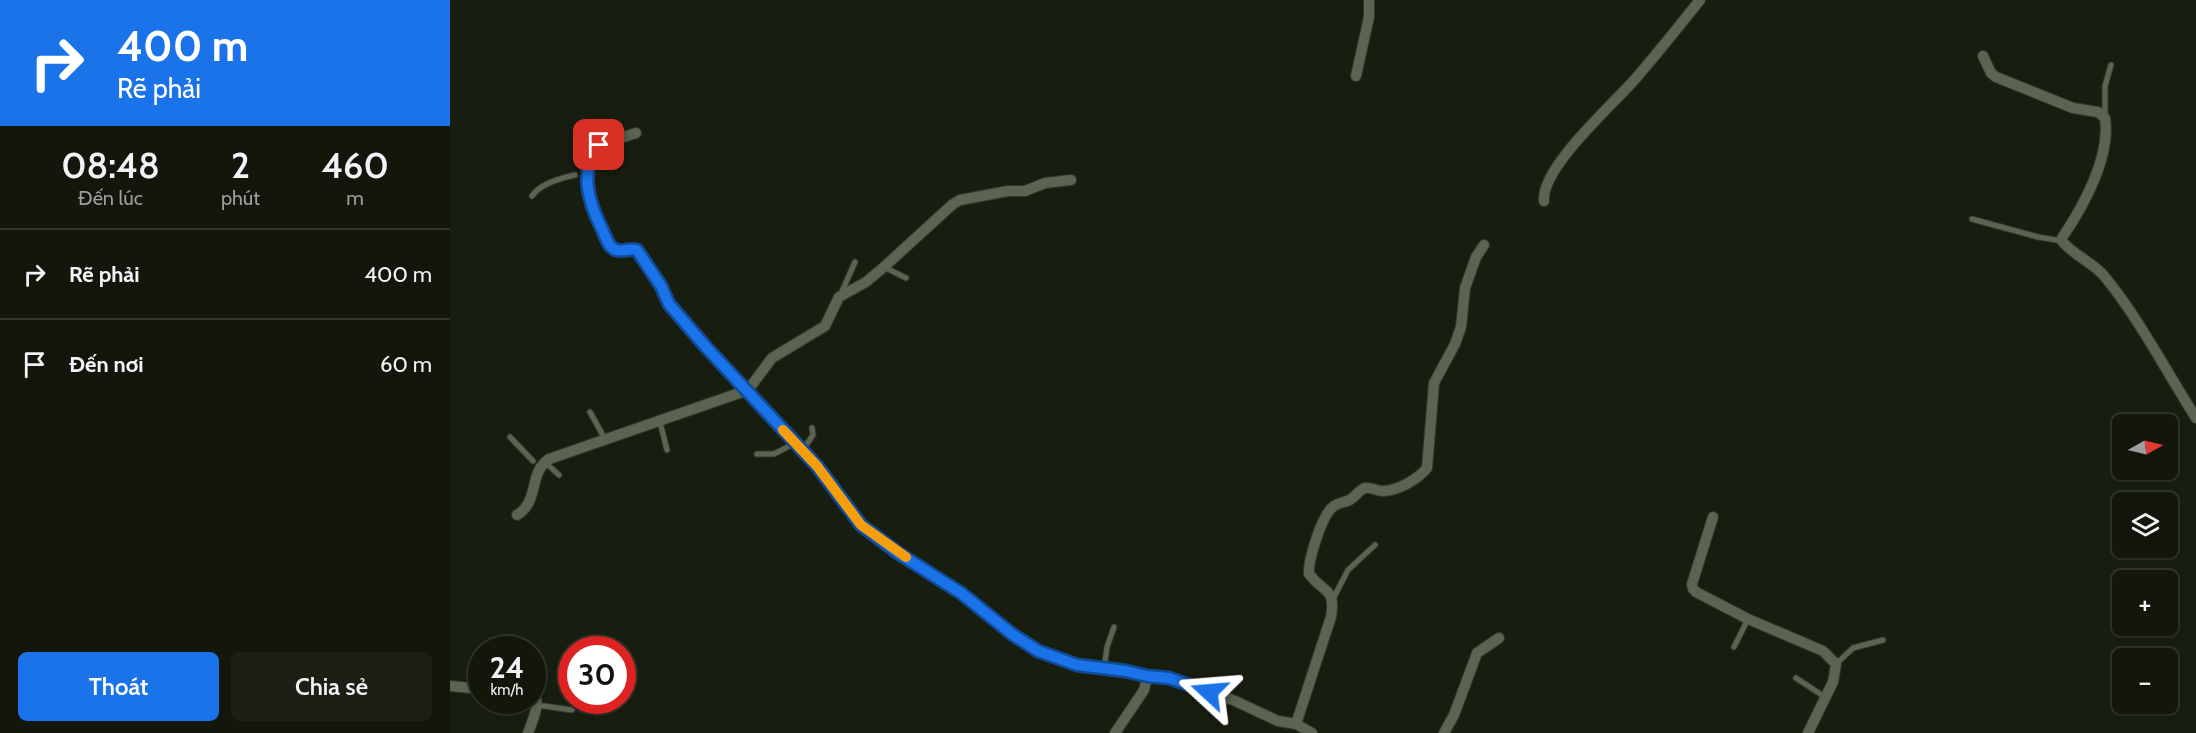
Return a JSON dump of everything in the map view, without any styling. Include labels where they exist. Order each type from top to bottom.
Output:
[{"type":"street","points":[[1356,76],[1369,17],[1369,0]]},
{"type":"street","points":[[1544,201],[1544,190],[1558,163],[1636,79],[1700,0]]},
{"type":"street","points":[[1983,56],[1991,73],[1996,77],[2073,108],[2098,112],[2105,118],[2107,128],[2090,190],[2080,212],[2062,238],[2062,242],[2099,269],[2107,279],[2196,418]]},
{"type":"street","points":[[636,133],[599,145],[581,174],[590,205],[611,247],[620,251],[637,250],[661,286],[669,304],[817,466],[861,525],[898,553],[961,593],[1012,634],[1038,651],[1077,665],[1169,678],[1233,700],[1278,721],[1296,724],[1312,733]]},
{"type":"street","points":[[516,515],[528,506],[538,464],[748,390],[772,358],[825,326],[839,297],[866,282],[947,208],[960,200],[1008,191],[1025,191],[1045,183],[1071,180]]},
{"type":"street","points":[[1296,724],[1331,617],[1333,599],[1331,594],[1309,574],[1308,566],[1317,538],[1329,511],[1334,506],[1347,501],[1368,487],[1382,491],[1394,489],[1418,477],[1427,468],[1434,383],[1455,344],[1461,327],[1465,288],[1476,257],[1484,245]]},
{"type":"street","points":[[1713,517],[1692,589],[1748,618],[1823,651],[1836,664],[1836,676],[1808,733]]},
{"type":"street","points":[[1444,733],[1454,715],[1477,653],[1499,638]]},
{"type":"street","points":[[1115,733],[1144,690],[1147,676]]},
{"type":"street","points":[[450,686],[468,688]]},
{"type":"street","points":[[528,733],[534,714]]},
{"type":"lane","points":[[2105,118],[2105,86],[2111,65]]},
{"type":"lane","points":[[532,196],[535,191],[562,178],[581,174]]},
{"type":"lane","points":[[1972,219],[2062,242]]},
{"type":"lane","points":[[839,297],[855,262]]},
{"type":"lane","points":[[884,267],[906,278]]},
{"type":"lane","points":[[590,412],[605,439]]},
{"type":"lane","points":[[659,420],[667,450]]},
{"type":"lane","points":[[757,454],[774,454],[799,447],[813,435],[812,428]]},
{"type":"lane","points":[[510,437],[538,464],[559,475]]},
{"type":"lane","points":[[1333,599],[1348,570],[1375,545]]},
{"type":"lane","points":[[1734,647],[1748,618]]},
{"type":"lane","points":[[1104,669],[1107,647],[1114,627]]},
{"type":"lane","points":[[1836,664],[1852,648],[1883,640]]},
{"type":"lane","points":[[1796,678],[1826,698]]},
{"type":"slow traffic","points":[[783,430],[817,466],[861,525],[906,557]]},
{"type":"route","points":[[599,145],[586,174],[588,196],[590,205],[611,247],[620,251],[637,250],[661,286],[669,304],[817,466],[861,525],[898,553],[946,582],[1012,634],[1038,651],[1077,665],[1169,678],[1209,692]]}]
